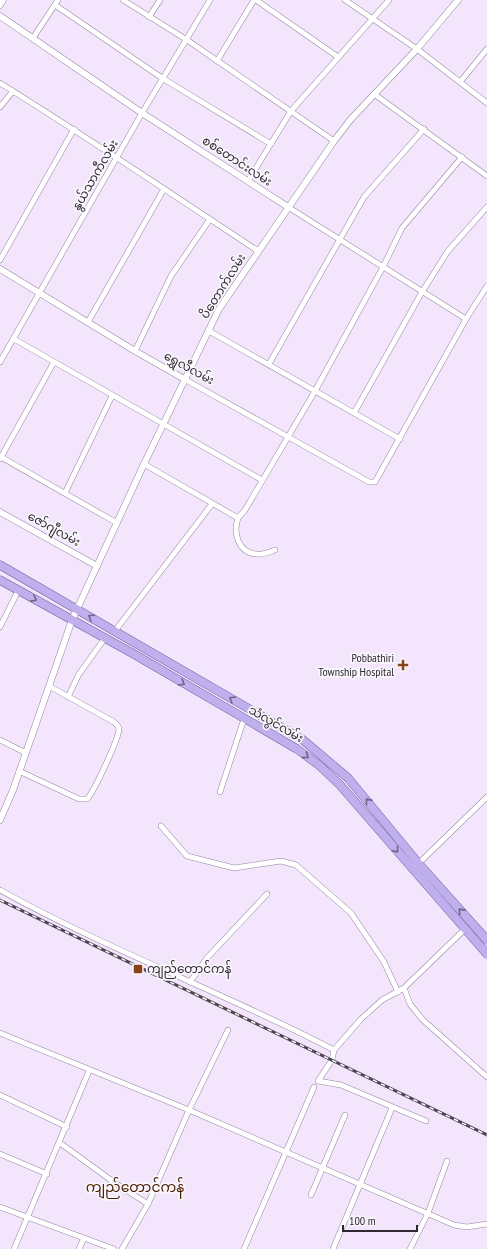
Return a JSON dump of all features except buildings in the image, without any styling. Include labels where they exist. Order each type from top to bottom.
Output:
[{"type":"main road","points":[[0,565],[115,631]]},
{"type":"main road","name":"သံလွင်လမ်း","points":[[0,580],[132,652],[297,749],[320,766],[340,785],[487,954]]},
{"type":"main road","name":"သံလွင်လမ်း","points":[[115,631],[293,734],[318,752],[348,778],[419,864],[487,940]]},
{"type":"street","points":[[0,5],[3,0]]},
{"type":"street","points":[[122,0],[187,40],[334,141]]},
{"type":"street","points":[[149,17],[160,0]]},
{"type":"street","name":"နွယ်သာကီလမ်း","points":[[0,362],[162,78],[187,40],[210,0]]},
{"type":"street","points":[[217,61],[255,0],[338,57]]},
{"type":"street","points":[[345,0],[417,49],[487,103]]},
{"type":"street","points":[[248,181],[291,111],[389,0]]},
{"type":"street","name":"ပိတောက်လမ်း","points":[[0,820],[26,752],[72,620],[144,464],[186,380],[219,309],[288,206],[334,141],[374,94],[417,49],[458,0]]},
{"type":"street","points":[[34,38],[57,2],[162,78],[271,144]]},
{"type":"street","name":"စစ်တောင်းလမ်း","points":[[0,16],[142,113],[466,319]]},
{"type":"street","points":[[460,82],[487,49]]},
{"type":"street","points":[[0,83],[74,129],[258,250]]},
{"type":"street","points":[[0,107],[13,91]]},
{"type":"street","points":[[374,94],[487,176]]},
{"type":"street","points":[[0,260],[74,129]]},
{"type":"street","points":[[269,364],[364,197],[424,129]]},
{"type":"street","points":[[275,550],[257,554],[246,550],[236,537],[235,530],[238,518],[289,437],[383,267],[402,228],[462,157]]},
{"type":"street","points":[[88,322],[164,189]]},
{"type":"street","points":[[354,413],[422,292],[448,251],[487,207]]},
{"type":"street","points":[[135,351],[171,276],[210,219]]},
{"type":"street","name":"ရွှေလီလမ်း","points":[[0,269],[135,351],[369,482],[377,480],[400,439]]},
{"type":"street","points":[[209,331],[400,439],[466,319],[487,286]]},
{"type":"street","points":[[14,339],[262,480]]},
{"type":"street","points":[[54,362],[0,458],[66,493],[117,523]]},
{"type":"street","points":[[66,493],[112,396]]},
{"type":"street","points":[[144,464],[238,518]]},
{"type":"street","points":[[115,631],[212,504]]},
{"type":"street","name":"ဇော်ဂျီလမ်း","points":[[0,512],[97,566]]},
{"type":"street","points":[[0,627],[18,591]]},
{"type":"street","points":[[68,697],[79,674],[105,638]]},
{"type":"street","points":[[19,771],[79,799],[87,799],[91,795],[119,730],[118,726],[49,686]]},
{"type":"street","points":[[220,792],[244,719]]},
{"type":"street","points":[[0,740],[26,752]]},
{"type":"street","points":[[412,869],[419,864],[487,797]]},
{"type":"street","points":[[162,826],[187,856],[234,868],[281,861],[296,865],[352,913],[384,962],[398,992]]},
{"type":"street","points":[[0,890],[190,982],[298,1030],[334,1050]]},
{"type":"street","points":[[190,982],[207,958],[267,894]]},
{"type":"street","points":[[426,1121],[392,1108],[342,1085],[318,1081],[332,1060],[334,1050],[361,1019],[382,1000],[404,988],[465,929]]},
{"type":"street","points":[[404,988],[410,1004],[423,1020],[487,1076]]},
{"type":"street","points":[[122,1249],[148,1204],[189,1110],[228,1030]]},
{"type":"street","points":[[1,1035],[189,1110],[454,1225],[468,1226],[487,1224]]},
{"type":"street","points":[[14,1249],[67,1127],[89,1071]]},
{"type":"street","points":[[244,1249],[314,1088]]},
{"type":"street","points":[[0,1095],[67,1127]]},
{"type":"street","points":[[333,1249],[392,1108]]},
{"type":"street","points":[[311,1195],[324,1168],[345,1115]]},
{"type":"street","points":[[60,1143],[115,1183],[148,1204]]},
{"type":"street","points":[[0,1154],[47,1174]]},
{"type":"street","points":[[410,1249],[428,1213],[447,1161]]},
{"type":"street","points":[[0,1207],[29,1216],[114,1249]]},
{"type":"street","points":[[79,1249],[84,1238]]},
{"type":"railway","points":[[0,900],[487,1135]]},
{"type":"place","name":"Pobbathiri Township Hospital","points":[[403,665]]},
{"type":"place","name":"ကျည်တောင်ကန်","points":[[138,969]]},
{"type":"district","name":"ကျည်တောင်ကန်","points":[[135,1187]]}]
